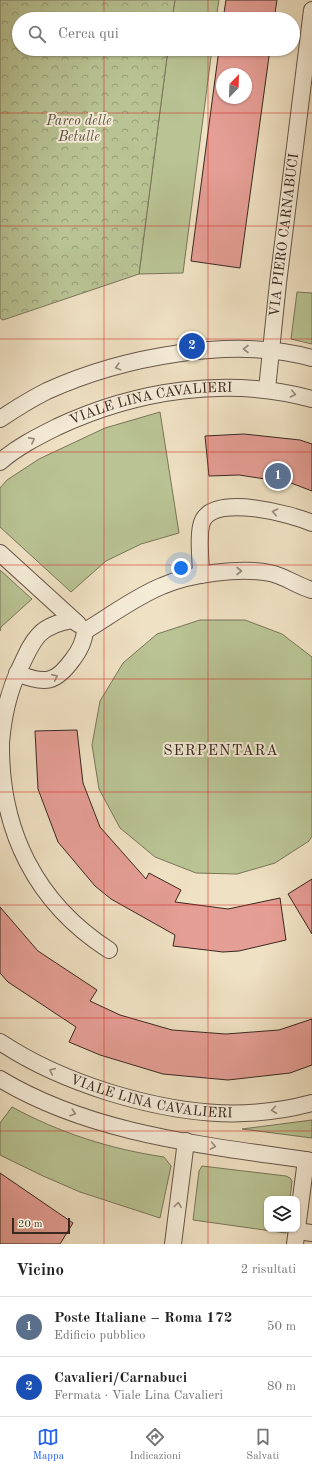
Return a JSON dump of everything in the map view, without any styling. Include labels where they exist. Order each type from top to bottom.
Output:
[{"type":"street","name":"VIA PIERO CARNABUCI","points":[[267,389],[278,283],[312,10]]},
{"type":"street","points":[[0,419],[46,392],[78,378],[156,357],[198,351],[240,349],[272,350],[312,358]]},
{"type":"street","name":"VIALE LINA CAVALIERI","points":[[0,462],[26,443],[68,422],[144,397],[211,387],[267,389],[312,399]]},
{"type":"street","points":[[201,575],[200,530],[203,520],[211,512],[226,508],[261,509],[296,517],[312,524]]},
{"type":"street","points":[[0,553],[86,631]]},
{"type":"street","points":[[18,673],[36,679],[47,680],[55,678],[64,672],[79,651],[85,638],[86,631],[138,598],[162,585],[201,575],[235,571],[269,573],[281,576],[312,590]]},
{"type":"street","points":[[73,620],[56,623],[43,630],[31,645],[18,673],[5,711],[0,754],[2,792],[13,836],[28,867],[46,894],[82,931],[109,950]]},
{"type":"street","name":"VIALE LINA CAVALIERI","points":[[0,1042],[38,1064],[71,1079],[134,1100],[161,1106],[199,1112],[226,1113],[283,1109],[312,1103]]},
{"type":"street","points":[[0,1079],[42,1102],[110,1125],[186,1141],[309,1160],[301,1236]]},
{"type":"street","points":[[173,1244],[186,1141]]},
{"type":"green space","name":"Parco delle Betulle","points":[[0,0],[175,0],[173,12],[12,12],[12,56],[167,56],[139,274],[3,320],[0,318]]},
{"type":"green space","points":[[175,0],[219,0],[217,12],[173,12]]},
{"type":"green space","points":[[167,56],[211,56],[183,273],[139,274]]},
{"type":"green space","points":[[297,292],[312,293],[312,344],[291,339]]},
{"type":"green space","points":[[160,412],[179,533],[141,544],[106,561],[71,592],[0,527],[0,488],[7,480],[39,459],[105,428]]},
{"type":"green space","points":[[0,570],[32,599],[1,627],[0,631]]},
{"type":"green space","points":[[200,620],[245,620],[282,634],[312,657],[312,836],[309,841],[275,863],[237,874],[196,873],[155,857],[120,828],[99,789],[92,745],[100,701],[123,663],[157,634]]},
{"type":"green space","points":[[12,1107],[48,1125],[86,1139],[144,1154],[164,1157],[171,1166],[160,1218],[80,1192],[0,1155],[0,1123]]},
{"type":"green space","points":[[312,1120],[312,1138],[242,1129]]},
{"type":"green space","points":[[202,1166],[286,1176],[292,1181],[290,1196],[264,1196],[264,1230],[193,1220],[199,1171]]},
{"type":"building","points":[[226,0],[277,0],[275,12],[224,12]]},
{"type":"building","points":[[218,56],[269,56],[240,268],[191,261],[216,72],[216,104],[252,104],[252,68],[216,68]]},
{"type":"building","points":[[244,434],[300,440],[312,444],[312,491],[291,483],[239,475],[209,476],[205,436]]},
{"type":"building","points":[[77,730],[83,783],[100,827],[146,879],[149,873],[181,890],[175,902],[228,909],[280,898],[286,940],[239,951],[223,952],[173,946],[175,935],[111,899],[95,886],[58,842],[38,789],[35,731]]},
{"type":"building","points":[[312,879],[312,934],[288,894]]},
{"type":"building","points":[[0,907],[38,951],[97,990],[90,1001],[120,1015],[172,1030],[226,1034],[279,1030],[312,1019],[312,1065],[290,1073],[228,1080],[163,1074],[100,1055],[69,1042],[76,1027],[8,982],[0,973]]},
{"type":"building","points":[[0,1173],[73,1223],[60,1244],[0,1244]]},
{"type":"place","name":"Cavalieri/Carnabuci","points":[[192,346]]},
{"type":"place","name":"Poste Italiane – Roma 172","points":[[278,476]]},
{"type":"district","name":"SERPENTARA","points":[[221,751]]}]
